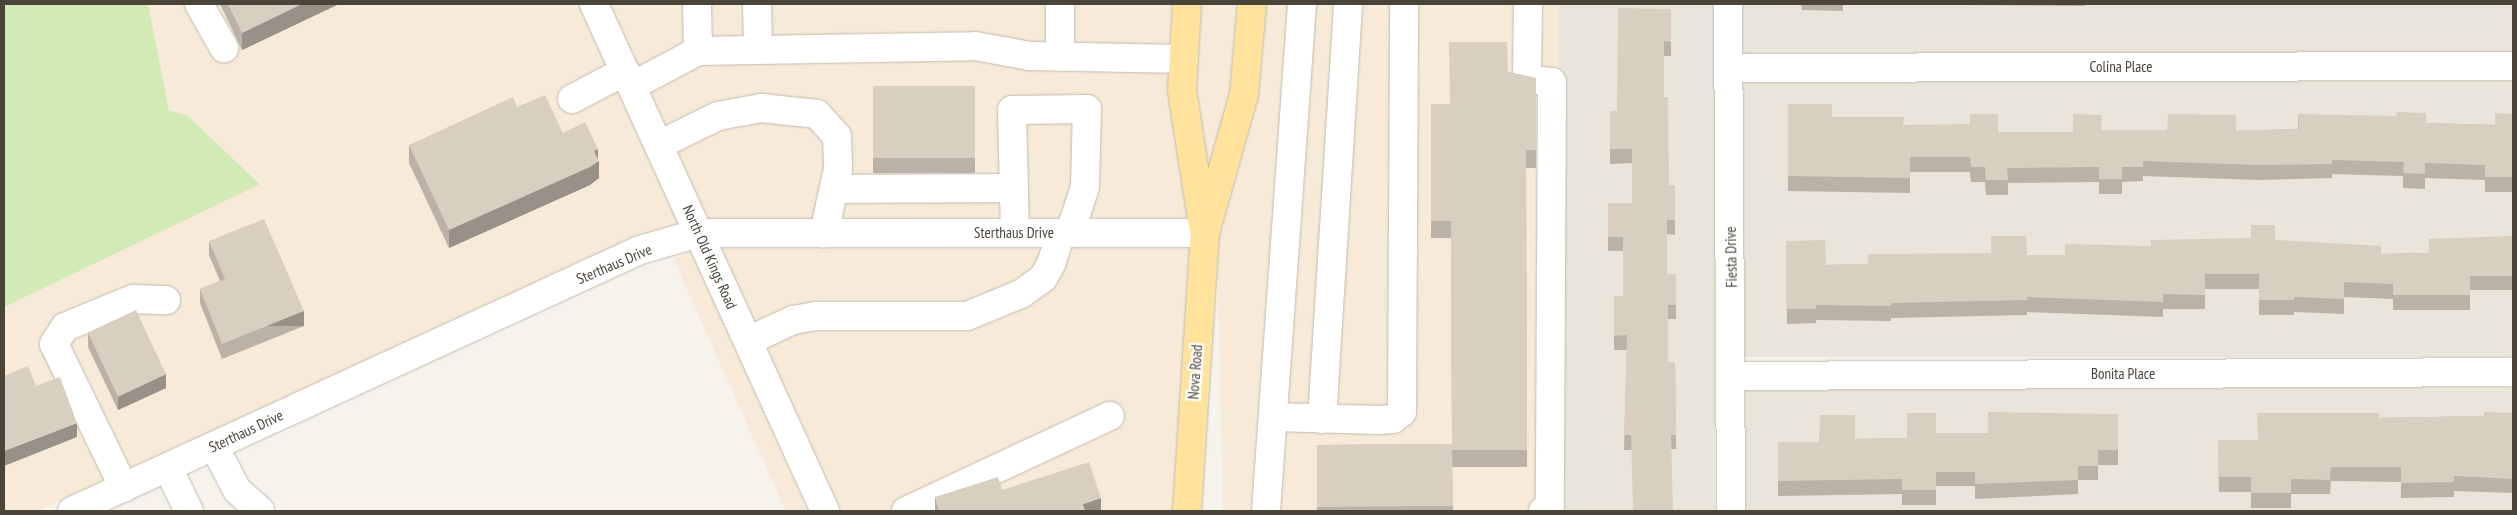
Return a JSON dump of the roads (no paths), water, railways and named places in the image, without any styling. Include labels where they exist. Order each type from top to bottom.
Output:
[{"type":"main road","name":"Nova Road","points":[[1187,4],[1182,90],[1205,233]]},
{"type":"main road","name":"Nova Road","points":[[1187,511],[1205,233],[1244,94],[1252,4]]},
{"type":"street","points":[[199,4],[224,48]]},
{"type":"street","name":"North Old Kings Road","points":[[594,4],[825,511]]},
{"type":"street","points":[[697,4],[698,51]]},
{"type":"street","points":[[757,4],[758,49]]},
{"type":"street","points":[[1060,4],[1060,57]]},
{"type":"street","points":[[1266,511],[1302,4]]},
{"type":"street","points":[[1322,419],[1348,4]]},
{"type":"street","points":[[1273,417],[1393,419],[1402,412],[1404,4]]},
{"type":"street","points":[[1528,4],[1527,79],[1552,82],[1550,505],[1543,511]]},
{"type":"street","name":"Fiesta Drive","points":[[1728,4],[1732,376],[1731,511]]},
{"type":"street","points":[[572,99],[698,51],[975,46],[1030,56],[1184,59]]},
{"type":"street","name":"Colina Place","points":[[1729,68],[2513,66]]},
{"type":"street","points":[[659,145],[718,116],[761,108],[817,114],[837,136],[838,169],[824,233]]},
{"type":"street","points":[[748,341],[793,320],[815,316],[967,316],[1021,294],[1043,278],[1066,233],[1085,187],[1087,108],[1012,110],[1015,233]]},
{"type":"street","points":[[834,189],[1014,188]]},
{"type":"street","name":"Sterthaus Drive","points":[[72,511],[640,250],[699,233],[1205,233]]},
{"type":"street","points":[[124,488],[54,344],[65,327],[133,299],[166,300]]},
{"type":"street","name":"Bonita Place","points":[[1732,376],[2513,372]]},
{"type":"street","points":[[906,511],[1110,416]]},
{"type":"street","points":[[214,446],[237,490],[260,511]]},
{"type":"street","points":[[168,468],[189,511]]}]
